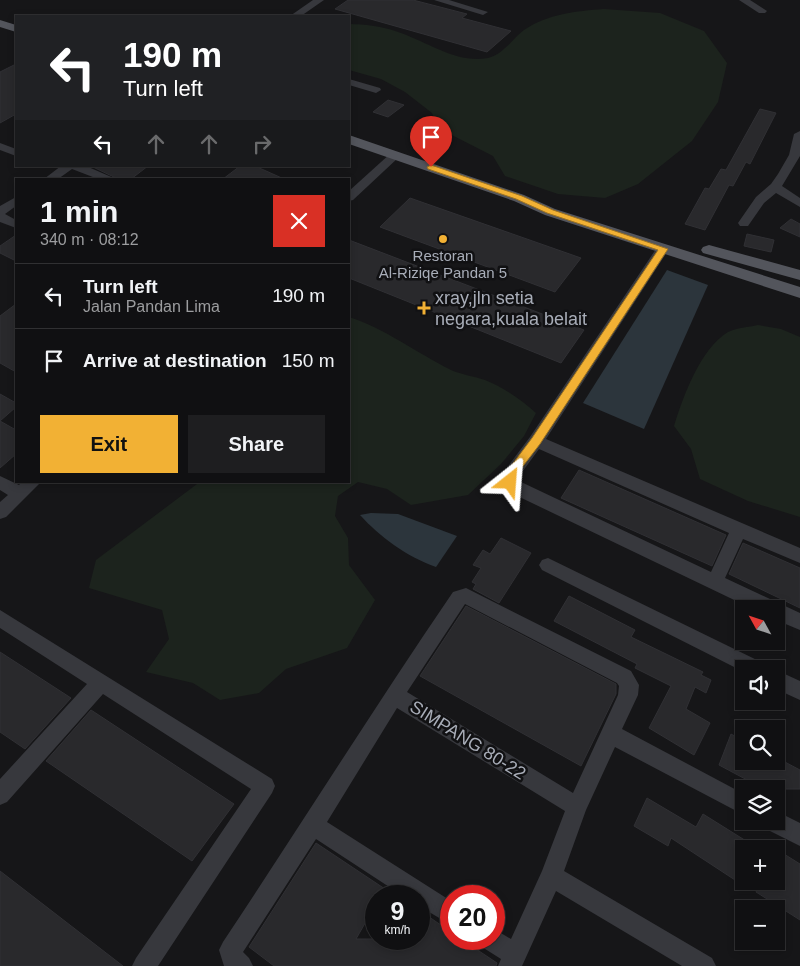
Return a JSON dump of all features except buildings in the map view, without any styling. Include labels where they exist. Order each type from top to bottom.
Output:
[{"type":"main road","points":[[0,23],[15,29]]},
{"type":"main road","points":[[350,140],[519,198],[550,212],[800,293]]},
{"type":"main road","points":[[519,198],[555,206],[800,275]]},
{"type":"main road","points":[[773,284],[800,284]]},
{"type":"street","points":[[296,15],[319,0]]},
{"type":"street","points":[[439,0],[483,12]]},
{"type":"street","points":[[744,0],[762,11]]},
{"type":"street","points":[[350,82],[376,90]]},
{"type":"street","points":[[744,223],[760,200],[775,187],[795,155],[800,134]]},
{"type":"street","points":[[0,146],[15,153]]},
{"type":"street","points":[[350,196],[395,155]]},
{"type":"street","points":[[77,167],[107,178]]},
{"type":"street","points":[[52,178],[65,169]]},
{"type":"street","points":[[775,187],[800,203]]},
{"type":"street","points":[[0,212],[15,202]]},
{"type":"street","points":[[0,217],[15,224]]},
{"type":"street","points":[[663,249],[536,441],[509,478],[513,486],[754,600]]},
{"type":"street","points":[[536,441],[800,556]]},
{"type":"street","points":[[0,482],[20,494]]},
{"type":"street","points":[[0,512],[32,483]]},
{"type":"street","points":[[715,581],[739,529]]},
{"type":"street","points":[[548,565],[738,660]]},
{"type":"street","name":"SIMPANG 80-22","points":[[466,596],[624,677],[629,685],[628,695],[577,807],[394,695],[459,598],[466,596]]},
{"type":"street","points":[[785,615],[800,622]]},
{"type":"street","points":[[0,618],[265,786],[144,966]]},
{"type":"street","points":[[0,795],[101,682]]},
{"type":"street","points":[[785,683],[800,690]]},
{"type":"street","points":[[241,966],[233,959],[231,950],[313,825],[394,695]]},
{"type":"street","points":[[611,734],[735,800]]},
{"type":"street","points":[[502,950],[513,960],[551,876],[577,807]]},
{"type":"street","points":[[313,825],[440,907]]},
{"type":"street","points":[[785,827],[800,835]]},
{"type":"street","points":[[551,876],[704,966]]},
{"type":"shaded area","points":[[604,9],[660,13],[704,31],[727,63],[718,102],[692,141],[638,184],[605,198],[558,194],[505,176],[493,156],[438,128],[432,113],[405,92],[381,79],[350,70],[350,24],[389,29],[444,52],[477,59],[493,56],[503,50],[524,30],[543,20],[573,12]]},
{"type":"shaded area","points":[[667,270],[708,285],[644,429],[583,403]]},
{"type":"shaded area","points":[[350,317],[388,334],[451,370],[499,386],[525,403],[536,413],[524,436],[501,464],[468,495],[411,505],[387,489],[358,482],[338,496],[335,516],[348,538],[349,565],[375,600],[347,648],[286,669],[259,693],[220,700],[193,683],[146,672],[169,639],[162,610],[89,588],[96,560],[198,483],[350,483]]},
{"type":"shaded area","points":[[758,325],[781,329],[800,337],[800,517],[748,501],[700,479],[691,449],[674,426],[682,401],[694,374],[709,350],[728,332]]},
{"type":"shaded area","points":[[371,513],[398,514],[457,536],[436,567],[415,558],[395,546],[360,515]]},
{"type":"place","name":"Restoran Al-Riziqe Pandan 5","points":[[443,239]]},
{"type":"place","name":"xray,jln setia negara,kuala belait","points":[[424,308]]},
{"type":"route","points":[[431,167],[519,198],[550,212],[663,249],[536,441],[512,473],[509,478],[510,482]]}]
